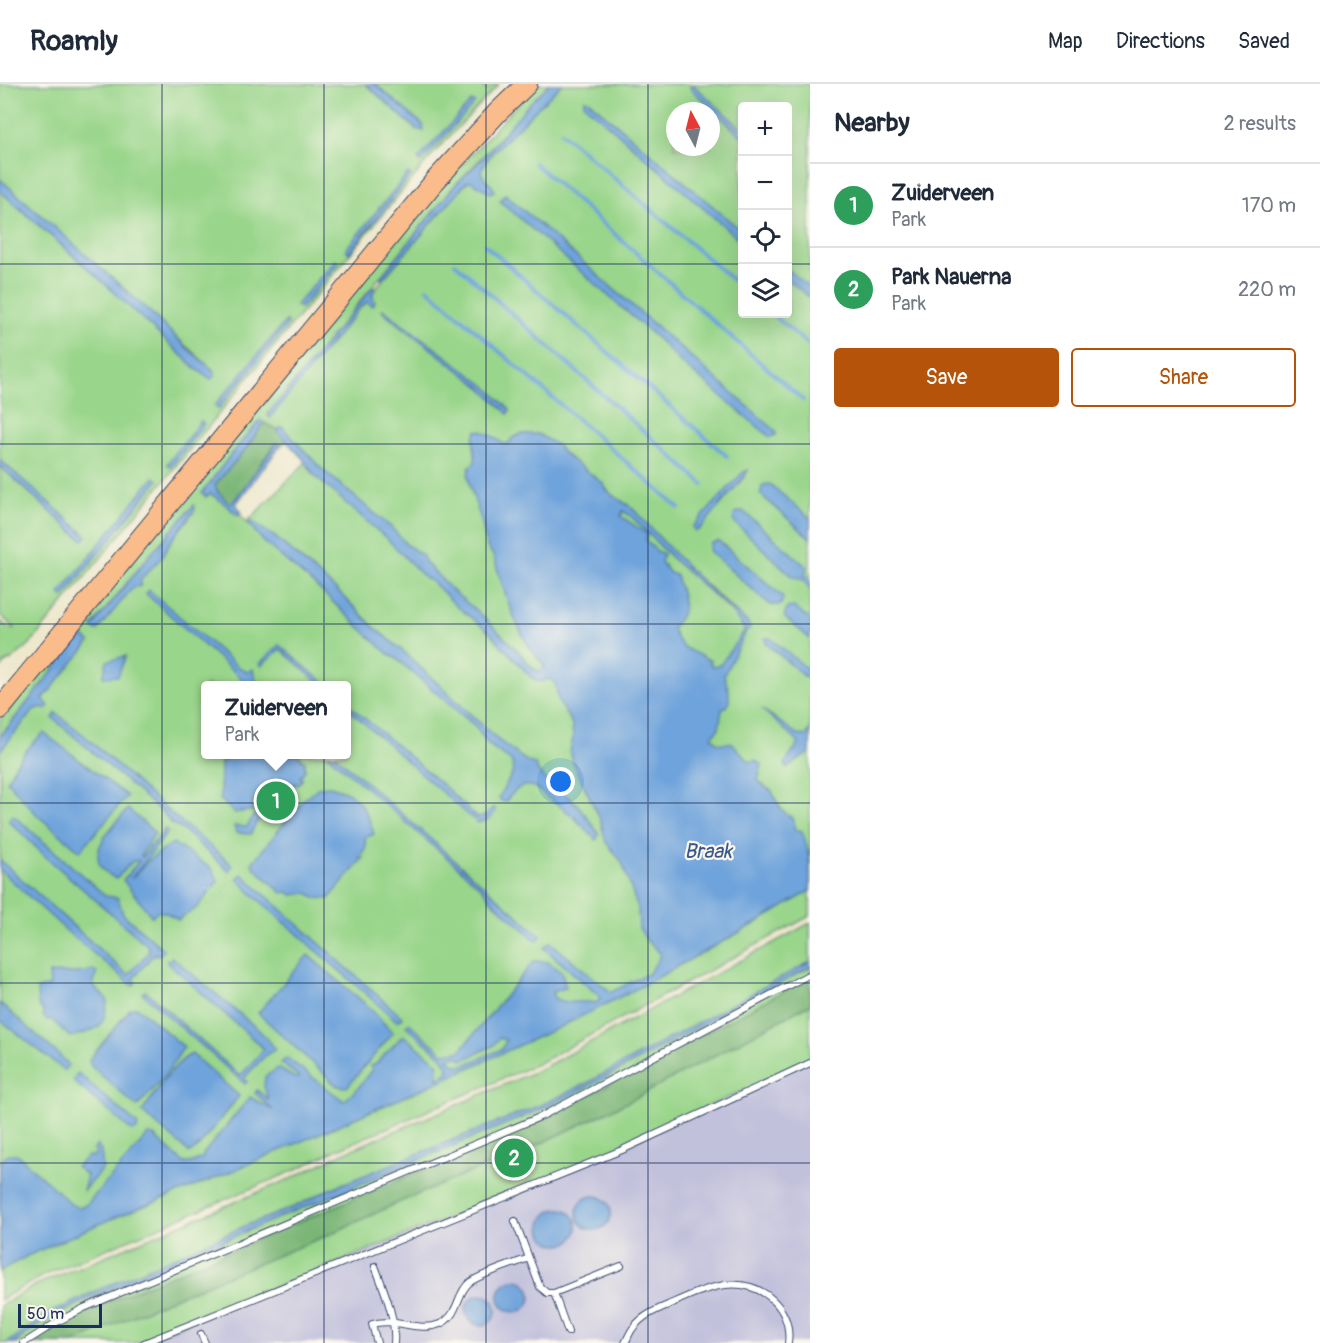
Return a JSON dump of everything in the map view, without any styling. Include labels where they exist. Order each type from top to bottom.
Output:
[{"type":"main road","points":[[0,709],[427,191],[526,84]]},
{"type":"lane","points":[[24,1343],[84,1308],[542,1116],[810,974]]},
{"type":"lane","points":[[144,1343],[622,1150],[810,1063]]},
{"type":"lane","points":[[514,1221],[540,1287],[547,1293],[554,1293],[621,1266]]},
{"type":"lane","points":[[377,1343],[372,1324],[383,1321],[420,1327],[441,1323],[453,1313],[464,1289],[473,1280],[529,1258]]},
{"type":"lane","points":[[375,1266],[388,1298],[394,1343]]},
{"type":"lane","points":[[625,1343],[634,1326],[649,1314],[695,1293],[726,1284],[757,1288],[778,1303],[788,1322],[788,1343]]},
{"type":"lane","points":[[554,1293],[568,1332]]},
{"type":"lane","points":[[201,1334],[205,1343]]},
{"type":"shaded area","points":[[810,1060],[810,1343],[136,1343],[383,1245]]},
{"type":"green space","points":[[0,84],[365,84],[416,129],[423,125],[375,84],[486,84],[484,87],[486,90],[494,84],[499,84],[434,153],[30,644],[0,669],[0,621],[9,628],[15,628],[0,615],[0,466],[74,533],[86,536],[0,460],[0,191],[104,283],[196,369],[213,370],[0,179]],"holes":[[[154,478],[158,480],[63,597],[60,593]]]},
{"type":"green space","points":[[536,84],[549,84],[456,184],[268,414],[270,416],[360,308],[367,302],[372,306],[373,291],[492,153],[562,84],[810,84],[810,916],[537,1064],[338,1149],[291,1172],[44,1275],[0,1300],[0,751],[89,641],[83,636],[77,640],[0,737],[0,720],[432,197]],"holes":[[[278,432],[306,462],[247,522],[233,507]],[[628,504],[675,556],[748,623],[749,629],[743,633],[745,630],[730,611],[624,510]],[[248,523],[275,537],[342,595],[498,740],[528,762],[535,764],[548,782],[579,806],[597,839],[573,816],[534,787],[512,762],[488,744],[475,726],[387,653],[318,588],[264,542]],[[181,527],[132,589],[92,626],[134,574]]]},
{"type":"green space","points":[[264,423],[278,430],[287,441],[281,445],[276,443],[233,502],[229,503],[218,492],[215,485],[245,450]]},
{"type":"green space","points":[[810,923],[810,962],[587,1083],[546,1103],[330,1189],[294,1207],[94,1292],[49,1314],[7,1343],[0,1343],[0,1306],[36,1285],[290,1179],[341,1154],[539,1070]]},
{"type":"green space","points":[[810,967],[810,1060],[574,1168],[136,1343],[14,1343],[42,1323],[88,1299],[547,1107]]},
{"type":"green space","points":[[810,977],[810,1004],[632,1100],[544,1142],[72,1343],[29,1343],[57,1324],[74,1316],[544,1119]]},
{"type":"water","points":[[366,84],[375,84],[423,125],[424,131],[416,129]]},
{"type":"water","points":[[549,84],[562,84],[492,153],[482,168],[482,174],[494,191],[490,193],[471,181],[467,182],[382,280],[380,278],[456,184],[482,159]]},
{"type":"water","points":[[692,85],[696,87],[712,102],[705,102],[690,88]]},
{"type":"water","points":[[584,99],[588,100],[738,228],[738,239],[584,104]]},
{"type":"water","points":[[472,101],[475,103],[421,162],[418,159]]},
{"type":"water","points":[[720,109],[738,125],[738,133],[720,116]]},
{"type":"water","points":[[408,173],[411,175],[349,253],[346,249]]},
{"type":"water","points":[[0,179],[146,308],[213,370],[215,376],[211,379],[196,369],[104,283],[0,191]]},
{"type":"water","points":[[505,194],[776,431],[776,435],[770,437],[679,361],[660,341],[500,201]]},
{"type":"water","points":[[335,260],[338,263],[301,308],[296,305]]},
{"type":"water","points":[[792,272],[810,288],[810,298],[792,283]]},
{"type":"water","points":[[373,287],[376,288],[372,295],[375,302],[373,306],[367,302],[360,308],[270,418],[268,414]]},
{"type":"water","points":[[383,309],[486,386],[510,410],[508,414],[482,388],[382,311]]},
{"type":"water","points":[[286,321],[288,324],[218,409],[215,405]]},
{"type":"water","points":[[260,420],[264,423],[245,450],[215,485],[218,492],[229,503],[233,502],[277,443],[281,445],[236,504],[241,512],[238,515],[214,496],[210,494],[206,497],[202,493]]},
{"type":"water","points":[[201,421],[204,424],[171,467],[167,464]]},
{"type":"water","name":"Braak","points":[[282,427],[322,469],[392,528],[406,544],[422,555],[426,563],[453,591],[478,612],[539,672],[545,666],[526,642],[513,614],[493,555],[487,547],[470,486],[468,475],[470,466],[475,462],[475,434],[478,430],[482,431],[504,444],[521,434],[538,434],[557,445],[564,454],[631,507],[704,583],[748,623],[750,629],[746,632],[724,675],[729,701],[722,710],[719,728],[712,737],[718,743],[732,743],[750,762],[755,760],[762,765],[758,780],[772,791],[781,809],[793,819],[794,829],[802,831],[805,838],[810,868],[810,891],[642,986],[560,1027],[214,1179],[106,1221],[27,1256],[0,1271],[0,1164],[8,1154],[17,1154],[71,1204],[82,1207],[148,1135],[154,1136],[184,1163],[190,1163],[202,1158],[250,1097],[273,1110],[255,1093],[257,1090],[268,1099],[264,1086],[265,1077],[278,1068],[295,1078],[299,1077],[281,1063],[287,1058],[344,1101],[358,1088],[372,1069],[371,1066],[376,1064],[403,1035],[438,1063],[438,1078],[448,1072],[448,1066],[442,1057],[406,1026],[409,1023],[443,1053],[460,1051],[534,961],[548,962],[562,972],[566,988],[552,992],[554,998],[569,1002],[596,1003],[600,1000],[599,996],[544,948],[550,942],[611,992],[649,974],[660,953],[647,941],[639,928],[638,909],[622,862],[606,842],[600,819],[574,765],[570,752],[573,738],[572,724],[559,702],[555,683],[549,679],[540,682],[533,679],[489,632],[455,605],[387,539],[315,476],[301,456],[278,432],[278,429]],"holes":[[[623,511],[731,611],[745,630],[720,665],[712,666],[711,661],[682,646],[678,641],[672,628],[678,621],[683,603],[676,575],[670,573],[661,562],[664,554],[646,541],[647,534],[621,516]],[[499,1038],[506,1040],[502,1049],[467,1064],[457,1065],[448,1058],[457,1056],[463,1060],[493,1046]]]},
{"type":"water","points":[[0,460],[87,536],[83,540],[74,533],[0,466]]},
{"type":"water","points":[[748,470],[700,529],[695,532],[693,527],[742,473]]},
{"type":"water","points":[[154,477],[158,480],[63,597],[60,593]]},
{"type":"water","points":[[770,484],[810,518],[810,538],[760,494],[763,485]]},
{"type":"water","points":[[194,505],[195,510],[171,541],[162,557],[141,579],[141,586],[134,587],[130,591],[97,631],[92,627],[149,556]]},
{"type":"water","points":[[743,511],[807,567],[805,575],[810,579],[810,589],[802,579],[793,577],[733,521],[735,513]]},
{"type":"water","points":[[251,521],[275,537],[342,595],[498,740],[528,762],[535,764],[547,781],[571,799],[582,811],[599,834],[596,840],[573,816],[534,787],[521,787],[505,802],[500,800],[499,797],[513,772],[512,762],[488,744],[475,726],[387,653],[318,588],[264,542],[248,523]]},
{"type":"water","points":[[719,541],[783,597],[781,605],[770,605],[709,551],[711,543]]},
{"type":"water","points":[[149,590],[237,666],[247,672],[253,669],[256,681],[244,681],[146,594]]},
{"type":"water","points":[[794,607],[810,620],[810,639],[784,617],[787,608]]},
{"type":"water","points":[[83,636],[90,642],[43,699],[49,706],[45,709],[42,707],[34,710],[0,751],[0,737],[77,640]]},
{"type":"water","points":[[765,638],[770,638],[810,671],[810,681],[766,643]]},
{"type":"water","points":[[279,645],[322,681],[316,681],[280,649],[261,666],[259,664]]},
{"type":"water","points":[[126,656],[118,676],[103,677],[107,661]]},
{"type":"water","points":[[351,706],[444,786],[477,818],[486,816],[492,808],[495,808],[492,817],[478,823],[351,712]]},
{"type":"water","points":[[762,709],[797,734],[805,736],[810,730],[810,752],[787,768],[785,763],[799,743]]},
{"type":"water","points":[[56,713],[230,863],[232,866],[229,871],[183,830],[171,823],[165,815],[53,718]]},
{"type":"water","points":[[44,733],[127,796],[80,851],[38,816],[7,781],[22,755]]},
{"type":"water","points":[[224,759],[302,759],[305,762],[305,770],[300,777],[303,779],[297,785],[295,783],[290,790],[270,801],[269,810],[258,821],[251,834],[236,833],[234,826],[247,827],[257,810],[234,813],[220,799],[221,762]]},
{"type":"water","points":[[333,759],[340,759],[541,936],[537,941],[492,901],[483,889]]},
{"type":"water","points":[[331,786],[349,793],[358,801],[368,817],[374,834],[365,838],[366,847],[359,858],[363,858],[329,899],[316,898],[308,893],[292,895],[288,892],[282,893],[252,863],[304,799],[319,787]]},
{"type":"water","points":[[128,809],[155,833],[141,855],[142,857],[165,829],[168,832],[131,879],[150,859],[173,843],[212,869],[218,881],[198,907],[178,920],[165,912],[156,912],[152,917],[123,880],[139,861],[133,861],[116,879],[101,867],[98,851],[101,844],[111,828]]},
{"type":"water","points":[[13,815],[106,896],[118,898],[123,914],[164,950],[159,955],[153,955],[133,979],[136,982],[133,986],[70,934],[0,870],[0,860],[128,975],[149,952],[148,946],[46,857],[8,820]]},
{"type":"water","points":[[242,874],[403,1018],[397,1021],[251,893],[237,878]]},
{"type":"water","points":[[308,955],[368,1006],[393,1033],[347,1087],[337,1086],[258,1013]]},
{"type":"water","points":[[172,957],[259,1030],[276,1049],[267,1054],[246,1076],[245,1084],[142,993],[146,991],[240,1076],[264,1049],[167,962]]},
{"type":"water","points":[[810,962],[810,967],[547,1107],[88,1299],[42,1323],[14,1343],[7,1343],[49,1314],[94,1292],[294,1207],[330,1189],[546,1103]]},
{"type":"water","points":[[93,970],[97,972],[93,986],[107,999],[105,1017],[93,1030],[70,1037],[51,1019],[47,1020],[43,1016],[43,1011],[38,1004],[37,989],[50,986],[49,974],[83,973]]},
{"type":"water","points":[[0,1003],[69,1065],[64,1070],[0,1020]]},
{"type":"water","points":[[137,1007],[184,1047],[164,1077],[137,1107],[91,1066],[89,1060],[130,1009]]},
{"type":"water","points":[[192,1054],[239,1096],[199,1146],[190,1153],[142,1112],[171,1071]]},
{"type":"water","points":[[78,1073],[138,1125],[137,1130],[132,1131],[74,1082]]},
{"type":"water","points":[[97,1145],[101,1151],[103,1168],[83,1191],[87,1176],[76,1167],[88,1156],[96,1156],[94,1149]]},
{"type":"water","points":[[594,1196],[606,1201],[611,1213],[606,1225],[594,1230],[582,1225],[577,1213],[582,1201]]},
{"type":"water","points":[[559,1209],[571,1215],[577,1227],[571,1239],[559,1245],[547,1239],[541,1227],[547,1215]]},
{"type":"water","points":[[515,1280],[526,1285],[531,1296],[526,1307],[515,1312],[504,1307],[499,1296],[504,1285]]},
{"type":"water","points":[[481,1295],[487,1296],[495,1304],[495,1316],[487,1324],[481,1325],[475,1324],[467,1316],[466,1310],[467,1304],[475,1296]]},
{"type":"waterway","points":[[561,132],[738,285]]},
{"type":"waterway","points":[[534,163],[803,400]]},
{"type":"waterway","points":[[485,245],[727,456]]},
{"type":"waterway","points":[[455,263],[703,484]]},
{"type":"waterway","points":[[427,288],[679,508]]},
{"type":"waterway","points":[[777,318],[810,346]]},
{"type":"place","name":"Zuiderveen","points":[[276,801]]},
{"type":"place","name":"Park Nauerna","points":[[514,1158]]}]
